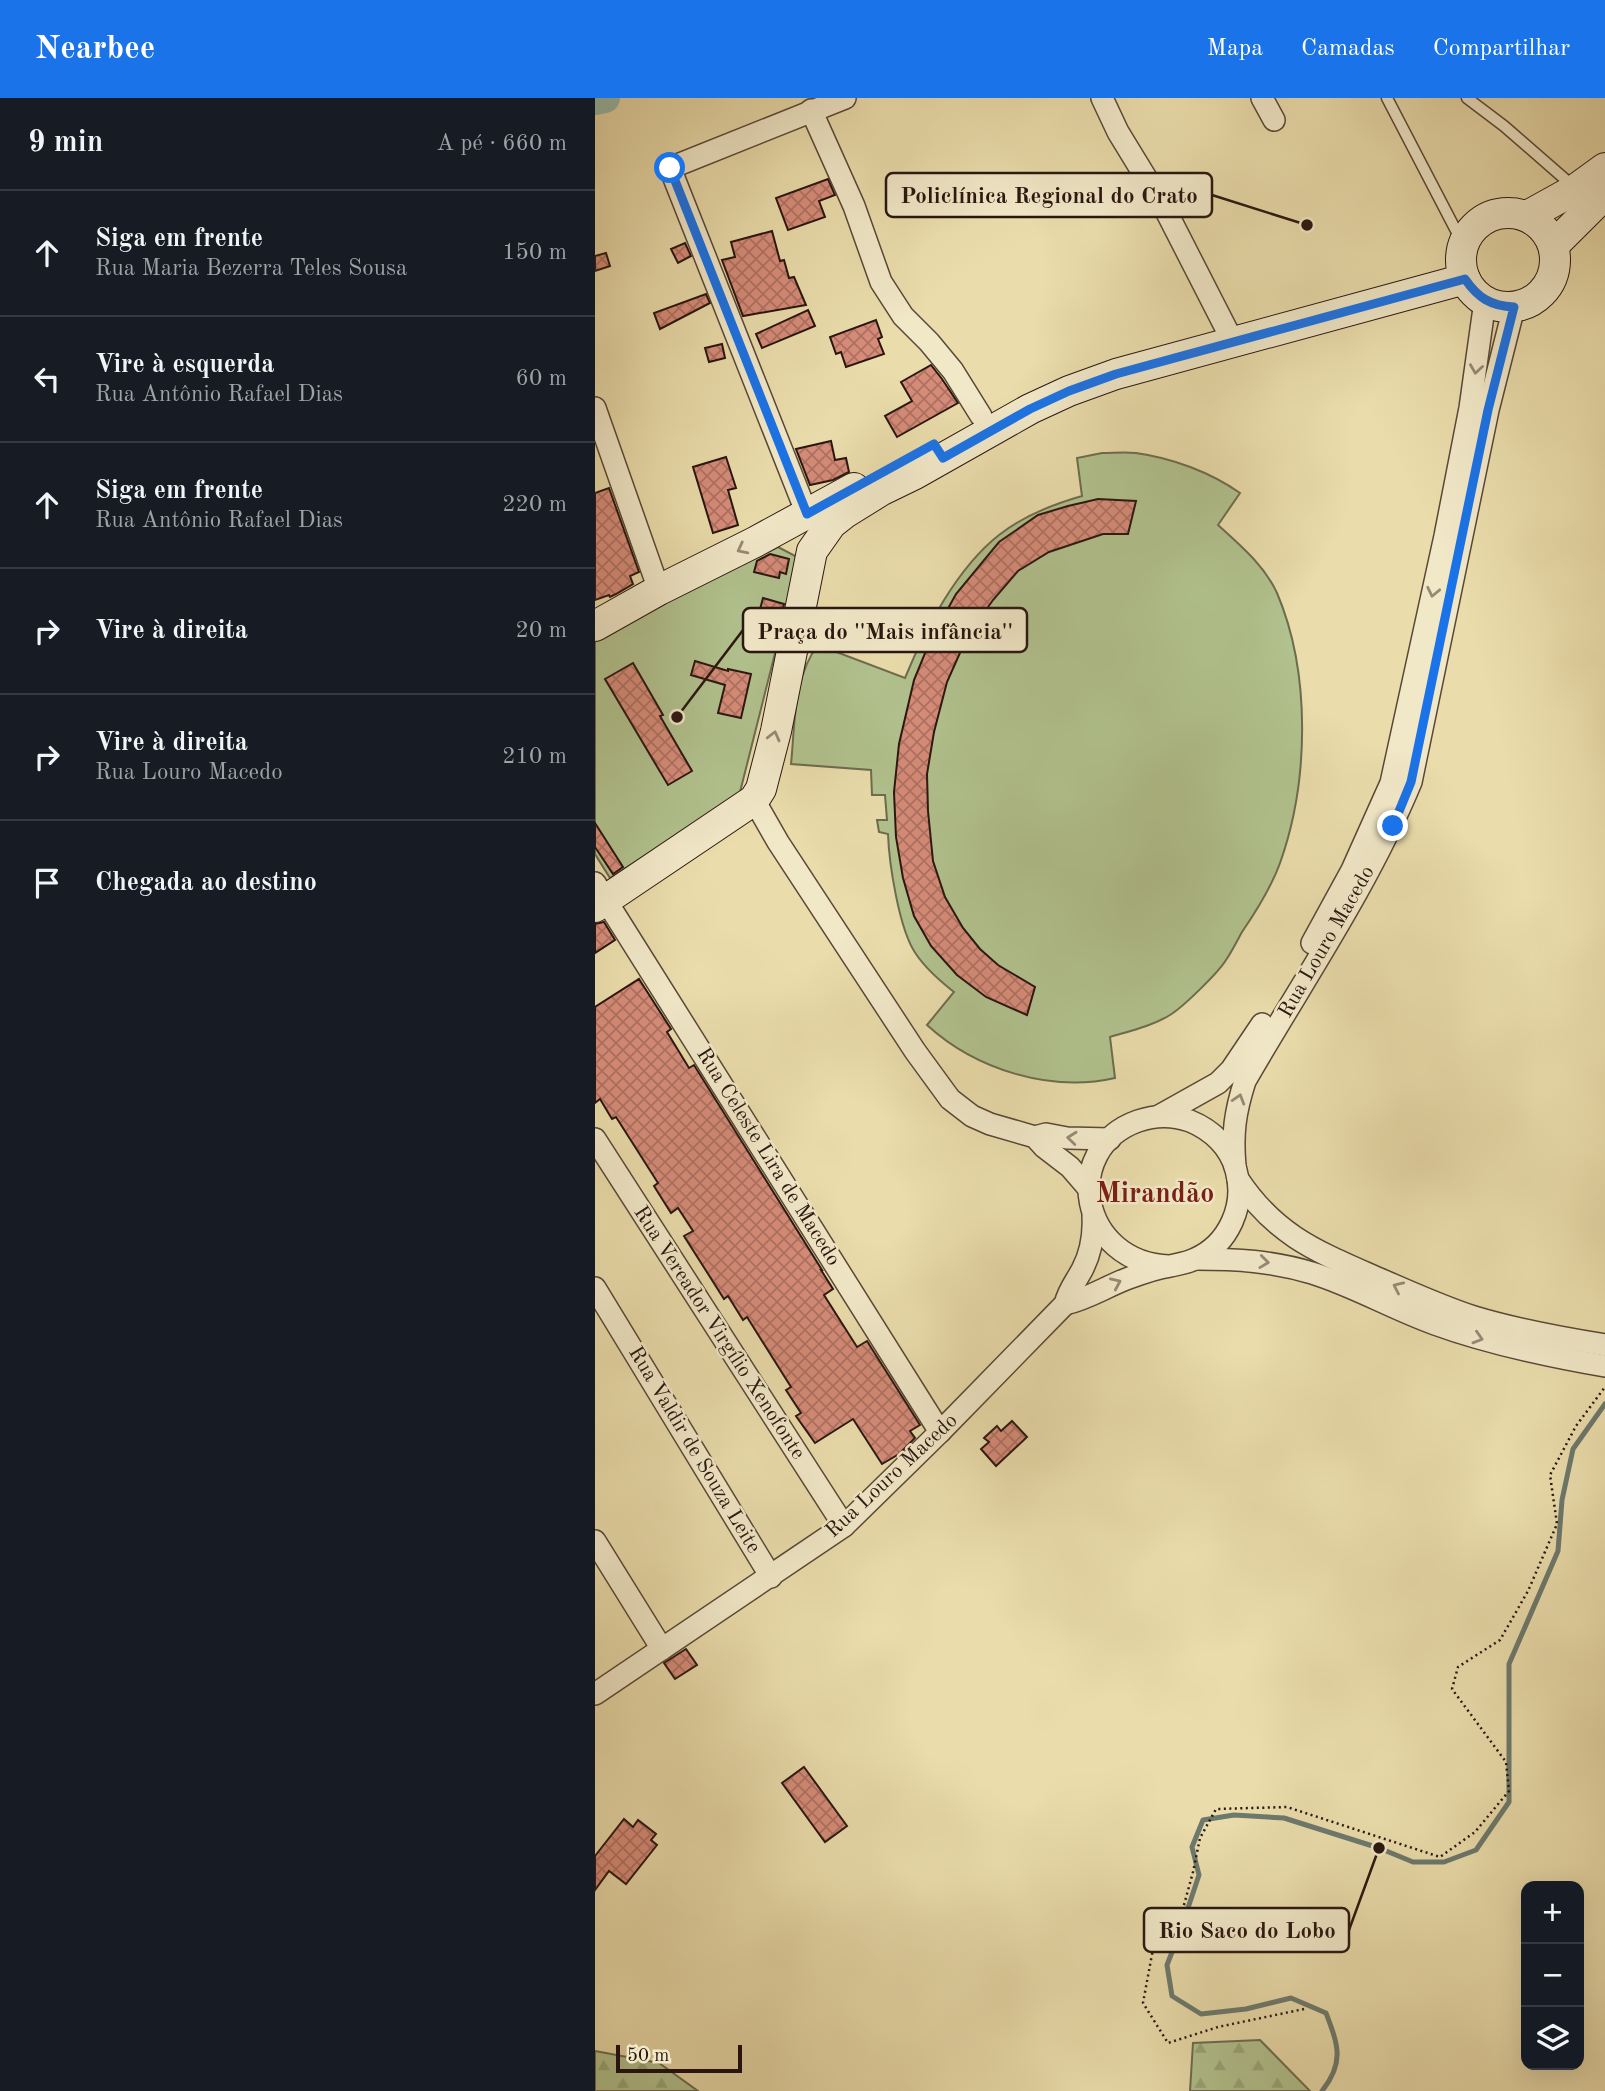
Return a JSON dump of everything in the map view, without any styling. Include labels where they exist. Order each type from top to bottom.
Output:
[{"type":"street","points":[[812,551],[806,533],[796,521],[670,168],[845,98]]},
{"type":"street","points":[[1102,98],[1229,334]]},
{"type":"street","points":[[1262,98],[1274,120]]},
{"type":"street","points":[[811,110],[854,206],[881,282],[903,316],[953,371],[982,416]]},
{"type":"street","points":[[1527,216],[1576,189],[1605,168]]},
{"type":"street","points":[[1553,245],[1605,194]]},
{"type":"street","points":[[1512,212],[1527,216],[1548,233],[1553,245],[1556,259],[1548,286],[1539,296],[1527,303],[1499,304],[1473,292],[1463,261],[1471,230],[1482,220],[1496,214],[1512,212]]},
{"type":"street","points":[[597,619],[939,451],[1069,391],[1229,334],[1463,261]]},
{"type":"street","name":"Rua Louro Macedo","points":[[1159,1116],[1218,1083],[1252,1041],[1352,870],[1391,783],[1471,408],[1499,304]]},
{"type":"street","name":"Rua Louro Macedo","points":[[1237,1173],[1232,1140],[1236,1110],[1245,1081],[1367,876],[1393,826],[1411,782],[1488,410],[1499,304]]},
{"type":"street","points":[[599,896],[754,800],[761,789],[776,731],[812,551],[831,524],[939,451],[982,416],[1027,391],[1074,372],[1229,334]]},
{"type":"street","points":[[595,408],[659,590]]},
{"type":"street","points":[[754,800],[778,842],[915,1051],[950,1099],[972,1116],[1035,1137],[1070,1167],[1089,1189]]},
{"type":"street","name":"Rua Celeste Lira de Macedo","points":[[599,896],[940,1432]]},
{"type":"street","points":[[1605,1345],[1544,1335],[1473,1316],[1410,1293],[1311,1248],[1275,1224],[1261,1210],[1237,1173],[1229,1154],[1211,1133],[1187,1120],[1159,1116],[1133,1123],[1110,1139],[1095,1162],[1089,1189],[1093,1216],[1107,1240],[1129,1257],[1169,1266],[1196,1259],[1240,1259],[1278,1264],[1340,1283],[1402,1311],[1467,1335],[1540,1355],[1605,1366]]},
{"type":"street","points":[[1035,1137],[1046,1134],[1067,1138],[1110,1139]]},
{"type":"street","name":"Rua Vereador Virgílio Xenofonte","points":[[595,1139],[844,1526]]},
{"type":"street","points":[[1196,1259],[1218,1243],[1233,1220],[1239,1193],[1237,1173]]},
{"type":"street","name":"Rua Louro Macedo","points":[[595,1694],[844,1526],[1065,1304],[1069,1289],[1088,1256],[1094,1230],[1093,1216]]},
{"type":"street","name":"Rua Louro Macedo","points":[[1065,1304],[1082,1300],[1123,1280],[1169,1266]]},
{"type":"street","name":"Rua Valdir de Souza Leite","points":[[595,1288],[771,1577]]},
{"type":"street","points":[[595,1541],[662,1649]]},
{"type":"lane","points":[[1387,98],[1463,261]]},
{"type":"lane","points":[[1467,98],[1504,126],[1576,189]]},
{"type":"path","points":[[1304,2008],[1218,2027],[1168,2043],[1149,2013],[1143,2003],[1153,1949],[1181,1916],[1200,1838],[1216,1809],[1287,1807],[1440,1857],[1475,1832],[1509,1791],[1506,1762],[1452,1689],[1458,1667],[1500,1640],[1528,1591],[1557,1524],[1551,1475],[1576,1426],[1605,1387]]},
{"type":"green space","points":[[1102,453],[1136,453],[1177,462],[1203,472],[1240,493],[1218,525],[1265,573],[1277,593],[1288,624],[1301,692],[1301,763],[1297,798],[1280,863],[1263,899],[1222,966],[1170,1015],[1110,1037],[1115,1078],[1065,1082],[1015,1074],[990,1065],[946,1041],[927,1025],[954,992],[920,959],[905,929],[890,862],[888,834],[879,832],[877,820],[887,820],[885,795],[872,795],[871,770],[791,764],[800,686],[818,645],[905,678],[932,620],[969,564],[999,535],[1018,522],[1082,496],[1077,458]]},
{"type":"green space","points":[[778,547],[799,558],[739,796],[610,878],[595,854],[595,638]]},
{"type":"green space","points":[[1260,2040],[1310,2091],[1190,2091],[1193,2043]]},
{"type":"green space","points":[[595,2051],[659,2063],[698,2091],[595,2091]]},
{"type":"building","points":[[828,179],[835,195],[819,201],[825,217],[788,230],[776,198]]},
{"type":"building","points":[[772,231],[780,261],[784,260],[789,278],[794,277],[806,305],[743,316],[722,260],[735,257],[731,242]]},
{"type":"building","points":[[685,243],[691,256],[678,263],[671,249]]},
{"type":"building","points":[[606,253],[610,266],[595,271],[595,256]]},
{"type":"building","points":[[706,294],[710,303],[660,329],[654,313]]},
{"type":"building","points":[[808,310],[815,326],[762,348],[756,334]]},
{"type":"building","points":[[876,320],[882,337],[878,339],[884,354],[846,367],[841,352],[836,354],[830,337]]},
{"type":"building","points":[[722,344],[725,358],[709,362],[705,348]]},
{"type":"building","points":[[931,365],[958,403],[897,437],[885,416],[912,401],[901,382]]},
{"type":"building","points":[[831,441],[835,460],[846,458],[849,472],[833,480],[810,485],[796,449]]},
{"type":"building","points":[[726,457],[736,488],[728,490],[738,525],[713,533],[693,467]]},
{"type":"building","points":[[609,488],[639,572],[630,576],[633,584],[610,597],[609,595],[595,600],[595,493]]},
{"type":"building","points":[[1098,499],[1136,501],[1128,534],[1103,534],[1049,552],[1018,571],[993,600],[967,637],[947,682],[927,774],[933,861],[945,897],[963,928],[980,949],[998,965],[1035,987],[1027,1015],[986,997],[957,975],[931,946],[914,916],[903,878],[896,837],[894,792],[899,744],[914,680],[930,641],[956,594],[999,542],[1038,515]]},
{"type":"building","points":[[770,554],[789,559],[786,574],[780,572],[779,578],[754,572],[757,561]]},
{"type":"building","points":[[763,598],[784,604],[780,620],[759,613]]},
{"type":"building","points":[[695,661],[728,671],[751,674],[741,718],[718,713],[725,685],[691,675]]},
{"type":"building","points":[[633,663],[692,771],[668,785],[605,679]]},
{"type":"building","points":[[595,823],[623,867],[613,874],[595,847]]},
{"type":"building","points":[[604,922],[615,940],[595,953],[595,924]]},
{"type":"building","points":[[639,979],[671,1029],[667,1032],[689,1068],[694,1065],[822,1270],[833,1289],[824,1295],[857,1347],[867,1341],[920,1425],[910,1431],[915,1438],[899,1454],[882,1464],[853,1419],[815,1443],[796,1416],[801,1413],[786,1390],[791,1387],[747,1317],[743,1320],[728,1296],[724,1299],[684,1236],[693,1231],[678,1208],[671,1213],[654,1186],[658,1183],[616,1117],[612,1119],[600,1099],[595,1103],[595,1007]]},
{"type":"building","points":[[1012,1421],[1027,1437],[996,1466],[981,1449],[989,1442],[984,1438],[997,1426],[1001,1431]]},
{"type":"building","points":[[686,1649],[697,1665],[675,1679],[664,1663]]},
{"type":"building","points":[[804,1767],[847,1826],[825,1842],[782,1783]]},
{"type":"building","points":[[624,1819],[633,1827],[638,1820],[656,1834],[651,1840],[657,1845],[626,1884],[609,1871],[595,1890],[595,1856]]},
{"type":"waterway","points":[[595,100],[605,98]]},
{"type":"waterway","points":[[1322,2091],[1337,2062],[1334,2035],[1326,2013],[1291,1998],[1246,2009],[1201,2014],[1172,1996],[1167,1965],[1199,1875],[1192,1847],[1203,1820],[1234,1815],[1284,1818],[1379,1848],[1413,1862],[1444,1862],[1476,1850],[1509,1802],[1509,1664],[1558,1551],[1562,1500],[1573,1449],[1605,1404]]},
{"type":"place","name":"Policlínica Regional do Crato","points":[[1307,225]]},
{"type":"place","name":"Praça do ''Mais infância''","points":[[677,717]]},
{"type":"place","name":"Rio Saco do Lobo","points":[[1379,1848]]},
{"type":"district","name":"Mirandão","points":[[1155,1195]]},
{"type":"route","points":[[670,168],[807,514],[934,444],[943,458],[1030,409],[1116,374],[1465,279],[1473,292],[1485,301],[1514,307],[1488,410],[1411,782],[1393,826]]}]
